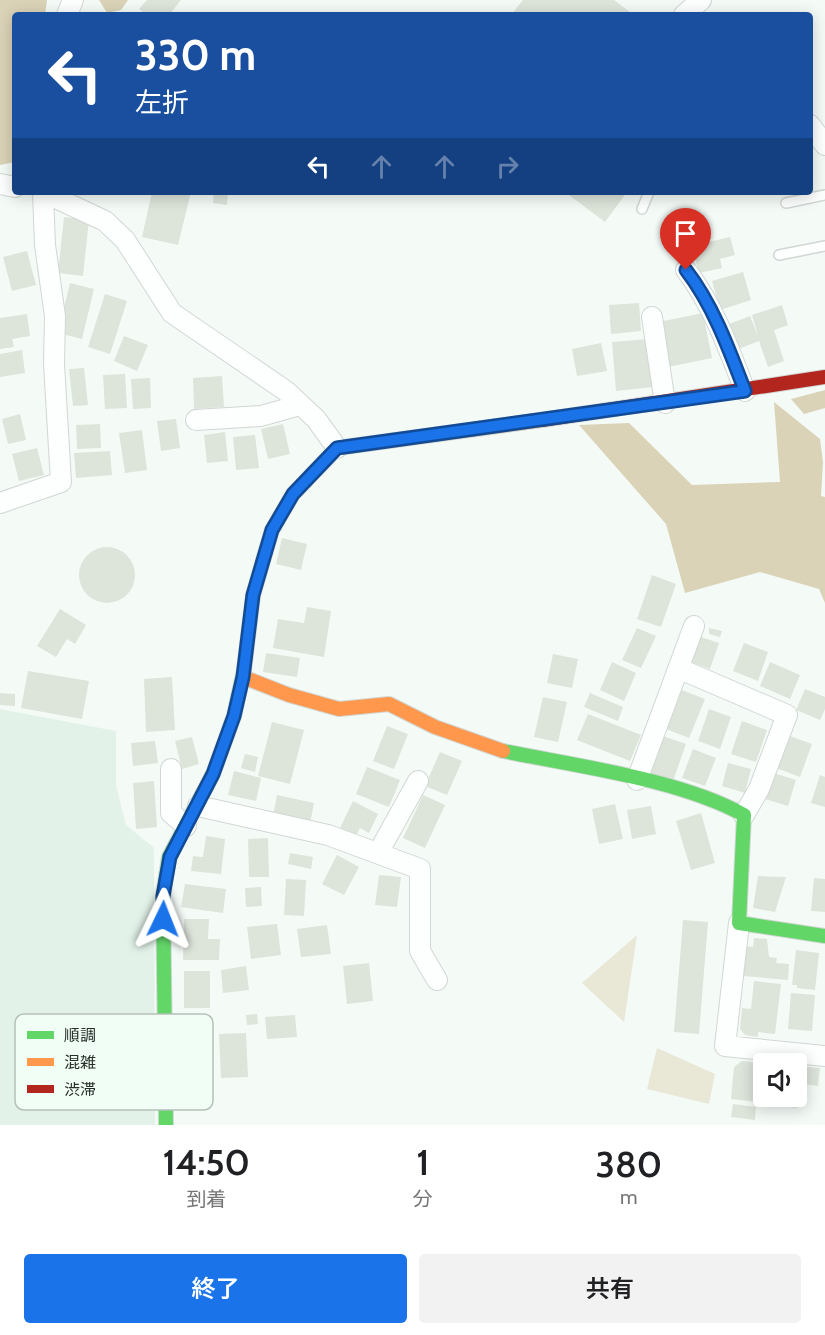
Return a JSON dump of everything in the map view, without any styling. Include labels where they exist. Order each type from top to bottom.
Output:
[{"type":"street","points":[[687,12],[701,0]]},
{"type":"street","points":[[813,129],[825,145]]},
{"type":"street","points":[[0,503],[61,482],[54,364],[55,316],[45,245],[43,195]]},
{"type":"street","points":[[49,195],[105,221],[125,240],[172,313],[286,391],[316,419],[337,448]]},
{"type":"street","points":[[686,270],[697,285],[716,321],[745,391]]},
{"type":"street","points":[[652,316],[665,403]]},
{"type":"street","points":[[165,1014],[163,896],[170,857],[213,774],[234,716],[243,677],[253,595],[272,530],[293,494],[337,448],[665,403],[825,377]]},
{"type":"street","points":[[196,420],[261,416],[300,405]]},
{"type":"street","points":[[637,780],[694,626]]},
{"type":"street","points":[[680,669],[787,715],[759,789],[744,815],[739,923],[725,1046],[825,1056]]},
{"type":"street","points":[[243,677],[289,695],[339,709],[389,704],[435,727],[492,749],[637,780],[717,800],[744,815]]},
{"type":"street","points":[[171,769],[171,813],[186,826]]},
{"type":"street","points":[[378,853],[418,781]]},
{"type":"street","points":[[198,806],[328,835],[420,868],[420,951],[437,980]]},
{"type":"street","points":[[739,923],[825,936]]},
{"type":"street","points":[[166,1110],[166,1125]]},
{"type":"lane","points":[[642,209],[649,195]]},
{"type":"lane","points":[[786,203],[825,195]]},
{"type":"lane","points":[[779,255],[825,246]]},
{"type":"shaded area","points":[[0,0],[47,0],[45,12],[12,12],[12,163],[0,165]]},
{"type":"shaded area","points":[[99,0],[128,0],[121,10],[106,12]]},
{"type":"shaded area","points":[[825,390],[825,408],[804,414],[791,399]]},
{"type":"shaded area","points":[[774,402],[820,439],[823,462],[821,496],[825,497],[825,603],[819,589],[760,572],[685,593],[666,524],[579,425],[629,423],[692,485],[780,482]]},
{"type":"shaded area","points":[[0,709],[116,731],[116,786],[126,825],[154,848],[155,1014],[15,1014],[15,1110],[155,1110],[155,1125],[0,1125]]},
{"type":"shaded area","points":[[637,935],[624,1022],[582,983]]},
{"type":"shaded area","points":[[657,1048],[715,1074],[709,1104],[647,1089]]},
{"type":"building","points":[[147,0],[181,0],[171,12],[143,12],[139,9]]},
{"type":"building","points":[[523,0],[614,0],[630,12],[513,12]]},
{"type":"building","points":[[151,195],[190,195],[178,245],[142,237]]},
{"type":"building","points":[[214,195],[228,195],[227,205],[213,203]]},
{"type":"building","points":[[569,195],[625,195],[605,222]]},
{"type":"building","points":[[64,217],[89,220],[83,276],[58,273]]},
{"type":"building","points":[[730,237],[735,255],[720,259],[722,268],[699,273],[692,246]]},
{"type":"building","points":[[27,251],[36,285],[12,291],[3,257]]},
{"type":"building","points":[[743,272],[751,300],[720,310],[712,281]]},
{"type":"building","points":[[70,283],[94,289],[82,339],[58,333]]},
{"type":"building","points":[[105,294],[127,301],[110,354],[88,347]]},
{"type":"building","points":[[639,303],[641,331],[611,334],[609,305]]},
{"type":"building","points":[[782,305],[788,325],[774,330],[784,361],[768,367],[759,341],[733,351],[724,326],[750,316],[758,336],[752,315]]},
{"type":"building","points":[[703,313],[712,358],[668,367],[659,322]]},
{"type":"building","points":[[27,314],[30,336],[12,339],[14,347],[0,349],[0,318]]},
{"type":"building","points":[[124,336],[148,345],[137,371],[114,361]]},
{"type":"building","points":[[649,339],[653,387],[616,391],[612,342]]},
{"type":"building","points":[[601,343],[607,371],[577,376],[572,349]]},
{"type":"building","points":[[22,350],[25,373],[0,377],[0,354]]},
{"type":"building","points":[[84,368],[88,405],[73,406],[69,369]]},
{"type":"building","points":[[125,374],[127,408],[105,409],[103,375]]},
{"type":"building","points":[[222,376],[224,407],[194,409],[193,378]]},
{"type":"building","points":[[150,378],[151,408],[133,409],[131,379]]},
{"type":"building","points":[[20,414],[26,440],[8,444],[2,419]]},
{"type":"building","points":[[176,419],[180,448],[161,451],[157,421]]},
{"type":"building","points":[[100,424],[101,448],[77,449],[76,425]]},
{"type":"building","points":[[283,424],[290,454],[268,459],[261,429]]},
{"type":"building","points":[[142,430],[147,470],[125,473],[119,433]]},
{"type":"building","points":[[225,432],[228,461],[207,463],[204,435]]},
{"type":"building","points":[[255,435],[259,468],[236,470],[233,437]]},
{"type":"building","points":[[37,448],[44,475],[19,481],[12,454]]},
{"type":"building","points":[[110,451],[112,475],[76,478],[74,453]]},
{"type":"building","points":[[282,538],[307,544],[301,570],[276,564]]},
{"type":"building","points":[[101,547],[113,547],[123,551],[131,559],[135,575],[131,591],[123,599],[113,603],[101,603],[91,599],[83,591],[79,581],[79,569],[83,559],[91,551]]},
{"type":"building","points":[[652,575],[676,584],[661,627],[637,619]]},
{"type":"building","points":[[307,607],[331,611],[324,657],[273,648],[278,619],[304,623]]},
{"type":"building","points":[[60,609],[86,625],[75,644],[67,639],[56,657],[37,646]]},
{"type":"building","points":[[637,628],[656,636],[641,668],[622,660]]},
{"type":"building","points":[[709,628],[722,631],[720,637],[709,634]]},
{"type":"building","points":[[698,636],[719,643],[710,669],[688,661]]},
{"type":"building","points":[[744,643],[768,652],[758,681],[733,671]]},
{"type":"building","points":[[266,653],[300,658],[297,677],[263,672]]},
{"type":"building","points":[[553,654],[578,659],[572,688],[547,683]]},
{"type":"building","points":[[612,662],[636,673],[624,701],[600,690]]},
{"type":"building","points":[[770,662],[800,675],[790,699],[760,686]]},
{"type":"building","points":[[28,671],[89,681],[82,719],[21,708]]},
{"type":"building","points":[[172,677],[175,730],[146,732],[144,679]]},
{"type":"building","points":[[805,689],[825,697],[825,709],[820,720],[796,710]]},
{"type":"building","points":[[682,690],[705,699],[689,738],[666,729]]},
{"type":"building","points":[[0,693],[15,694],[15,706],[0,705]]},
{"type":"building","points":[[590,693],[623,707],[618,721],[584,707]]},
{"type":"building","points":[[543,697],[567,702],[558,742],[534,737]]},
{"type":"building","points":[[709,709],[731,717],[720,749],[698,741]]},
{"type":"building","points":[[588,714],[641,735],[630,761],[577,740]]},
{"type":"building","points":[[742,721],[767,730],[756,762],[731,754]]},
{"type":"building","points":[[272,722],[304,730],[290,784],[258,776]]},
{"type":"building","points":[[387,726],[408,734],[394,769],[373,761]]},
{"type":"building","points":[[787,735],[812,744],[800,777],[776,768]]},
{"type":"building","points":[[663,736],[686,744],[673,781],[650,773]]},
{"type":"building","points":[[192,737],[199,764],[182,769],[175,741]]},
{"type":"building","points":[[155,741],[158,763],[133,766],[131,743]]},
{"type":"building","points":[[693,749],[716,758],[705,786],[682,778]]},
{"type":"building","points":[[440,752],[462,761],[447,795],[425,786]]},
{"type":"building","points":[[245,754],[258,757],[255,772],[241,768]]},
{"type":"building","points":[[728,763],[751,769],[745,793],[722,786]]},
{"type":"building","points":[[367,767],[400,780],[389,807],[356,794]]},
{"type":"building","points":[[234,771],[261,778],[256,801],[228,795]]},
{"type":"building","points":[[774,773],[796,780],[788,806],[765,799]]},
{"type":"building","points":[[820,775],[825,777],[825,807],[811,803]]},
{"type":"building","points":[[154,781],[157,827],[136,829],[133,783]]},
{"type":"building","points":[[277,795],[314,803],[310,824],[273,816]]},
{"type":"building","points":[[423,795],[445,805],[425,848],[403,838]]},
{"type":"building","points":[[353,801],[378,814],[369,833],[360,828],[355,838],[339,830]]},
{"type":"building","points":[[615,804],[623,839],[599,844],[592,809]]},
{"type":"building","points":[[651,806],[656,834],[632,839],[627,810]]},
{"type":"building","points":[[701,813],[715,863],[691,870],[676,821]]},
{"type":"building","points":[[206,836],[225,839],[221,874],[191,871],[193,856],[203,857]]},
{"type":"building","points":[[268,838],[269,877],[249,877],[248,839]]},
{"type":"building","points":[[290,853],[313,857],[311,869],[288,864]]},
{"type":"building","points":[[337,855],[359,867],[344,895],[322,884]]},
{"type":"building","points":[[379,875],[401,877],[397,907],[375,905]]},
{"type":"building","points":[[758,876],[786,877],[775,912],[753,908]]},
{"type":"building","points":[[814,878],[825,879],[825,912],[811,911]]},
{"type":"building","points":[[286,879],[306,880],[304,916],[284,915]]},
{"type":"building","points":[[185,884],[226,889],[223,913],[181,907]]},
{"type":"building","points":[[261,887],[262,906],[246,907],[245,888]]},
{"type":"building","points":[[184,919],[209,919],[208,939],[220,939],[219,960],[183,960]]},
{"type":"building","points":[[683,920],[708,922],[699,1034],[674,1032]]},
{"type":"building","points":[[277,924],[281,955],[251,959],[247,927]]},
{"type":"building","points":[[327,925],[331,954],[301,957],[297,929]]},
{"type":"building","points":[[754,938],[767,939],[769,957],[777,958],[776,963],[789,964],[788,980],[743,976],[746,946],[753,947]]},
{"type":"building","points":[[796,950],[819,953],[815,990],[797,988],[797,985],[792,985]]},
{"type":"building","points":[[369,963],[373,1001],[347,1004],[343,966]]},
{"type":"building","points":[[246,966],[249,990],[223,993],[221,970]]},
{"type":"building","points":[[184,971],[210,971],[210,1008],[184,1008]]},
{"type":"building","points":[[754,981],[781,984],[775,1034],[758,1032],[758,1037],[745,1035],[740,1029],[742,1008],[751,1009]]},
{"type":"building","points":[[791,993],[815,995],[812,1031],[788,1029]]},
{"type":"building","points":[[257,1014],[258,1024],[247,1025],[246,1015]]},
{"type":"building","points":[[295,1015],[297,1037],[267,1039],[265,1017]]},
{"type":"building","points":[[246,1033],[248,1077],[221,1078],[219,1034]]},
{"type":"building","points":[[742,1061],[753,1062],[753,1101],[731,1099],[734,1067]]},
{"type":"building","points":[[807,1067],[820,1068],[818,1086],[807,1085]]},
{"type":"building","points":[[733,1104],[756,1107],[755,1120],[731,1117]]},
{"type":"traffic: fast","points":[[165,1014],[163,896],[169,857],[213,774],[234,716],[244,670]]},
{"type":"traffic: fast","points":[[503,751],[658,783],[689,792],[744,815],[739,923],[825,936]]},
{"type":"traffic: fast","points":[[166,1110],[166,1125]]},
{"type":"traffic: slow","points":[[244,670],[253,595],[272,530],[293,494],[337,448],[542,420]]},
{"type":"traffic: slow","points":[[243,677],[289,695],[339,709],[389,704],[435,727],[503,751]]},
{"type":"traffic: jam","points":[[542,420],[825,377]]},
{"type":"route","points":[[163,919],[163,896],[170,857],[213,774],[234,716],[243,677],[253,595],[272,530],[293,494],[337,448],[745,391],[716,321],[697,285],[686,270]]}]
